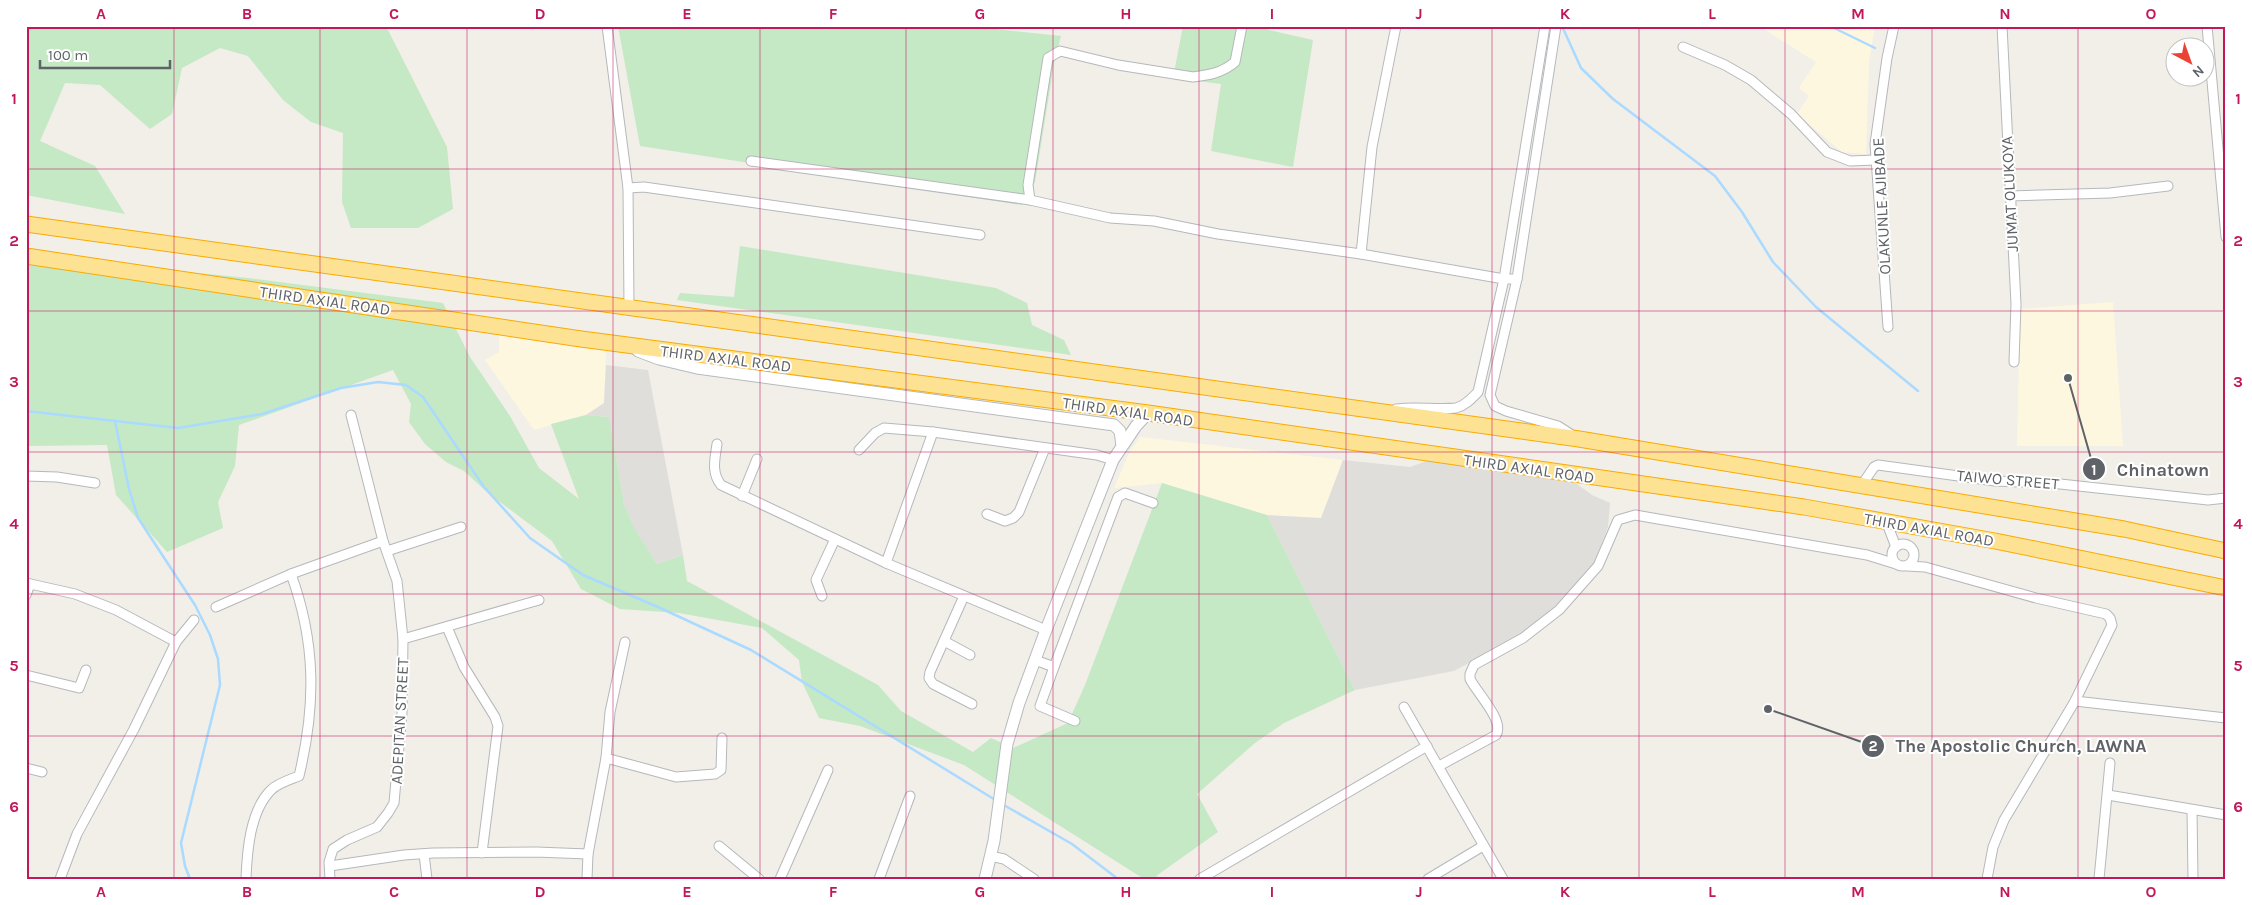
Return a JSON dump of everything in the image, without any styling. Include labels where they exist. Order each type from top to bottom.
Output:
[{"type":"highway","name":"THIRD AXIAL ROAD","points":[[26,224],[1579,439],[2124,529],[2226,550]]},
{"type":"highway","name":"THIRD AXIAL ROAD","points":[[26,256],[618,343],[1148,413],[1794,506],[1886,521],[2226,588]]},
{"type":"street","points":[[607,26],[628,188],[629,307]]},
{"type":"street","points":[[1030,200],[1028,185],[1048,58],[1052,54],[1060,51],[1118,65],[1193,77],[1204,76],[1227,69],[1235,62],[1242,26]]},
{"type":"street","points":[[1361,254],[1372,147],[1396,26]]},
{"type":"street","points":[[1380,411],[1414,407],[1457,408],[1478,392],[1504,279],[1545,26]]},
{"type":"street","points":[[1556,26],[1517,279],[1490,395],[1495,406],[1558,426],[1579,439]]},
{"type":"street","name":"OLAKUNLE AJIBADE","points":[[1888,327],[1875,144],[1887,58],[1894,26]]},
{"type":"street","name":"JUMAT OLUKOYA","points":[[2002,26],[2009,196],[2016,304],[2014,362]]},
{"type":"street","points":[[2207,26],[2226,237]]},
{"type":"street","points":[[1683,48],[1725,65],[1751,80],[1791,114],[1827,152],[1850,161],[1876,160]]},
{"type":"street","points":[[751,161],[1030,200],[1110,218],[1154,222],[1218,234],[1361,254],[1504,279],[1517,279]]},
{"type":"street","points":[[2009,196],[2110,193],[2168,186]]},
{"type":"street","points":[[628,188],[644,187],[980,235]]},
{"type":"street","points":[[618,343],[659,359],[697,368],[1114,425],[1120,431],[1122,446]]},
{"type":"street","points":[[985,879],[998,813],[1003,767],[1013,721],[1046,630],[1113,460],[1148,413]]},
{"type":"street","name":"ADEPITAN STREET","points":[[330,879],[332,849],[347,840],[378,827],[394,802],[402,713],[403,640],[397,581],[383,540],[351,415]]},
{"type":"street","points":[[859,450],[875,433],[884,428],[933,432],[1097,455],[1113,460]]},
{"type":"street","points":[[886,563],[933,432]]},
{"type":"street","points":[[718,444],[714,468],[715,477],[721,485],[886,563],[1046,630]]},
{"type":"street","points":[[987,514],[1005,521],[1013,518],[1019,512],[1045,448]]},
{"type":"street","points":[[742,496],[757,459]]},
{"type":"street","name":"TAIWO STREET","points":[[1861,486],[1874,467],[1878,465],[1995,481],[2051,482],[2208,500],[2226,498]]},
{"type":"street","points":[[26,476],[57,477],[95,483]]},
{"type":"street","points":[[1075,721],[1040,706],[1118,497],[1124,493],[1152,502]]},
{"type":"street","points":[[1439,766],[1496,735],[1499,731],[1498,722],[1470,679],[1474,665],[1523,638],[1560,610],[1598,566],[1614,524],[1622,518],[1635,515],[1867,555],[1896,564],[1925,568],[2036,598],[2106,614],[2110,618],[2112,625],[2075,701],[2004,820],[1993,846],[1987,879]]},
{"type":"street","points":[[1886,521],[1894,549],[1893,560],[1896,564]]},
{"type":"street","points":[[387,551],[461,527]]},
{"type":"street","points":[[1908,545],[1914,527]]},
{"type":"street","points":[[822,596],[816,580],[835,539]]},
{"type":"street","points":[[216,606],[291,574],[383,540]]},
{"type":"street","points":[[1867,555],[1908,545]]},
{"type":"street","points":[[1908,545],[1914,552],[1914,556],[1925,568]]},
{"type":"street","points":[[1907,566],[1914,556]]},
{"type":"street","points":[[246,879],[249,845],[264,799],[278,785],[299,776],[304,759],[310,706],[311,653],[306,623],[291,574]]},
{"type":"street","points":[[26,595],[28,583],[75,594],[116,610],[176,642]]},
{"type":"street","points":[[964,596],[929,678],[933,684],[972,704]]},
{"type":"street","points":[[403,640],[539,600]]},
{"type":"street","points":[[60,879],[77,834],[134,729],[176,642],[194,620]]},
{"type":"street","points":[[446,627],[464,668],[495,717],[498,726],[482,853]]},
{"type":"street","points":[[944,641],[970,655]]},
{"type":"street","points":[[587,879],[588,854],[606,758],[610,712],[625,642]]},
{"type":"street","points":[[1035,660],[1054,667]]},
{"type":"street","points":[[26,675],[79,688],[86,670]]},
{"type":"street","points":[[2075,701],[2226,718]]},
{"type":"street","points":[[1404,707],[1502,879]]},
{"type":"street","points":[[606,758],[676,777],[715,774],[721,770],[722,738]]},
{"type":"street","points":[[1200,879],[1427,746]]},
{"type":"street","points":[[2099,879],[2110,764]]},
{"type":"street","points":[[26,768],[42,772]]},
{"type":"street","points":[[780,879],[828,770]]},
{"type":"street","points":[[879,879],[910,796]]},
{"type":"street","points":[[2108,796],[2226,815]]},
{"type":"street","points":[[2192,810],[2193,879]]},
{"type":"street","points":[[720,846],[759,879]]},
{"type":"street","points":[[1428,879],[1483,846]]},
{"type":"street","points":[[330,866],[404,854],[536,852],[588,854]]},
{"type":"street","points":[[424,854],[427,879]]},
{"type":"street","points":[[980,879],[990,857]]},
{"type":"street","points":[[990,857],[1004,858],[1034,879]]},
{"type":"shaded area","points":[[1759,26],[1875,26],[1869,61],[1866,154],[1842,152],[1797,114],[1809,96],[1799,88],[1816,62]]},
{"type":"shaded area","points":[[2113,302],[2123,446],[2017,446],[2020,309]]},
{"type":"shaded area","points":[[499,332],[606,350],[604,403],[586,415],[534,430],[485,360],[499,352]]},
{"type":"shaded area","points":[[606,365],[648,370],[683,555],[657,564],[634,527],[624,504],[609,417],[586,415],[604,403]]},
{"type":"shaded area","points":[[1140,437],[1343,460],[1321,518],[1267,515],[1162,483],[1114,488],[1130,451]]},
{"type":"shaded area","points":[[1432,459],[1567,477],[1592,495],[1610,503],[1608,527],[1595,562],[1547,615],[1527,632],[1454,671],[1355,690],[1267,515],[1321,518],[1343,460],[1410,467]]},
{"type":"green space","points":[[26,26],[386,26],[447,147],[453,209],[418,228],[351,228],[342,202],[343,133],[311,122],[283,100],[248,56],[220,48],[182,68],[172,114],[150,129],[100,85],[65,83],[40,141],[95,166],[125,214],[26,195]]},
{"type":"green space","points":[[618,26],[968,26],[1061,36],[1054,64],[1035,182],[1022,205],[640,146]]},
{"type":"green space","points":[[1183,26],[1252,26],[1313,40],[1293,167],[1211,151],[1221,84],[1173,78]]},
{"type":"green space","points":[[740,246],[996,288],[1027,303],[1032,325],[1064,340],[1071,355],[677,300],[680,293],[734,297]]},
{"type":"green space","points":[[26,256],[248,278],[443,303],[470,357],[510,416],[539,468],[579,499],[551,424],[586,415],[609,417],[624,504],[634,527],[657,564],[683,555],[687,581],[878,685],[901,711],[973,752],[991,738],[1013,748],[1068,723],[1085,685],[1162,483],[1267,515],[1355,690],[1284,723],[1255,743],[1197,794],[1218,832],[1156,876],[1162,879],[1144,879],[964,765],[860,726],[819,718],[802,682],[799,660],[762,628],[679,613],[620,609],[581,589],[552,541],[488,493],[464,471],[446,462],[425,444],[409,422],[411,404],[393,370],[239,425],[235,466],[218,502],[223,528],[167,552],[116,495],[107,445],[26,446]]},
{"type":"waterway","points":[[26,31],[35,26]]},
{"type":"waterway","points":[[1562,26],[1581,68],[1613,99],[1715,176],[1742,212],[1773,262],[1816,307],[1918,391]]},
{"type":"waterway","points":[[1830,26],[1875,48]]},
{"type":"waterway","points":[[26,411],[178,428],[262,414],[341,388],[378,382],[406,385],[423,397],[484,487],[530,538],[583,575],[751,650],[997,801]]},
{"type":"waterway","points":[[115,421],[129,489],[138,518],[195,605],[210,635],[218,659],[220,685],[181,843],[185,866],[190,879]]},
{"type":"waterway","points":[[1002,804],[1072,844],[1118,879]]},
{"type":"place","name":"Chinatown","points":[[2068,378]]},
{"type":"place","name":"The Apostolic Church, LAWNA","points":[[1768,709]]}]
